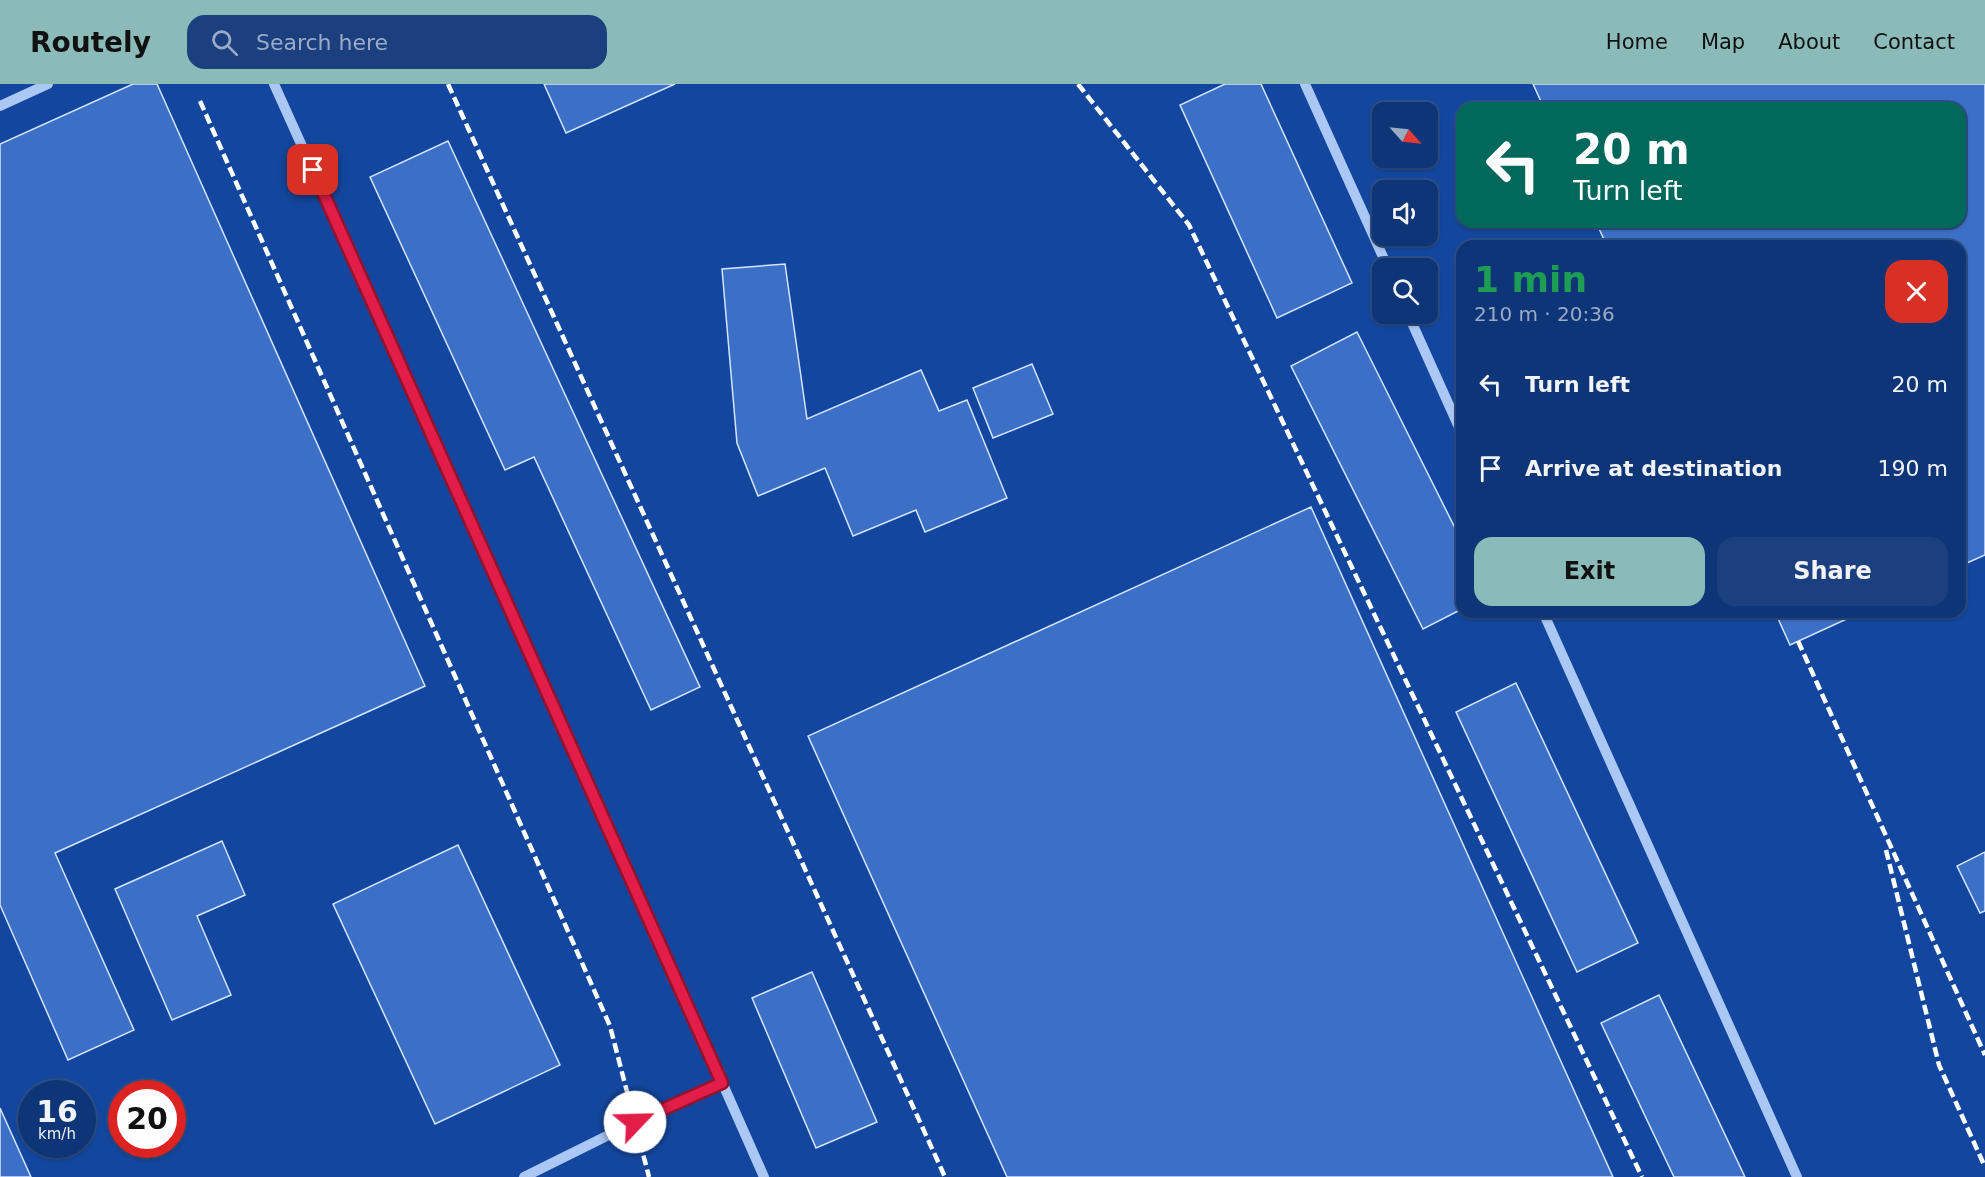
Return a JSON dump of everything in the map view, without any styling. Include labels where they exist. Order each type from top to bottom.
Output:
[{"type":"lane","points":[[0,106],[48,84]]},
{"type":"lane","points":[[274,84],[764,1177]]},
{"type":"lane","points":[[1305,84],[1383,258]]},
{"type":"lane","points":[[1412,324],[1456,421]]},
{"type":"lane","points":[[1546,618],[1797,1177]]},
{"type":"lane","points":[[524,1177],[635,1122],[722,1083]]},
{"type":"building","points":[[133,84],[157,84],[425,686],[55,853],[134,1030],[68,1060],[0,905],[0,144]]},
{"type":"building","points":[[544,84],[675,84],[566,133]]},
{"type":"building","points":[[1225,84],[1261,84],[1352,283],[1277,318],[1180,105]]},
{"type":"building","points":[[1533,84],[1985,84],[1985,555],[1966,563],[1966,240],[1604,240],[1599,228],[1966,228],[1966,102],[1541,102]]},
{"type":"building","points":[[448,141],[700,687],[651,710],[534,457],[505,470],[370,177]]},
{"type":"building","points":[[785,264],[807,419],[921,370],[939,411],[967,400],[1007,498],[925,532],[916,510],[853,536],[825,468],[758,496],[737,443],[722,269]]},
{"type":"building","points":[[1357,332],[1456,530],[1456,612],[1423,629],[1291,366]]},
{"type":"building","points":[[1032,364],[1053,414],[993,438],[973,388]]},
{"type":"building","points":[[1311,507],[1613,1177],[1007,1177],[808,736]]},
{"type":"building","points":[[1778,618],[1849,618],[1790,645]]},
{"type":"building","points":[[1516,683],[1638,943],[1577,972],[1456,712]]},
{"type":"building","points":[[222,841],[245,895],[197,916],[231,995],[172,1020],[115,889]]},
{"type":"building","points":[[458,845],[560,1065],[435,1124],[333,904]]},
{"type":"building","points":[[1985,852],[1985,911],[1980,913],[1957,866]]},
{"type":"building","points":[[812,972],[877,1122],[816,1148],[752,998]]},
{"type":"building","points":[[1659,995],[1745,1177],[1674,1177],[1601,1023]]},
{"type":"building","points":[[0,1108],[18,1148],[18,1158],[22,1158],[31,1177],[0,1177]]},
{"type":"railway","points":[[448,84],[945,1177]]},
{"type":"railway","points":[[1078,84],[1189,225],[1642,1177]]},
{"type":"railway","points":[[200,101],[610,1026],[649,1177]]},
{"type":"railway","points":[[1798,641],[1985,1055]]},
{"type":"railway","points":[[1886,850],[1939,1065],[1985,1167]]},
{"type":"route","points":[[313,170],[605,816],[722,1083],[635,1122]]}]
